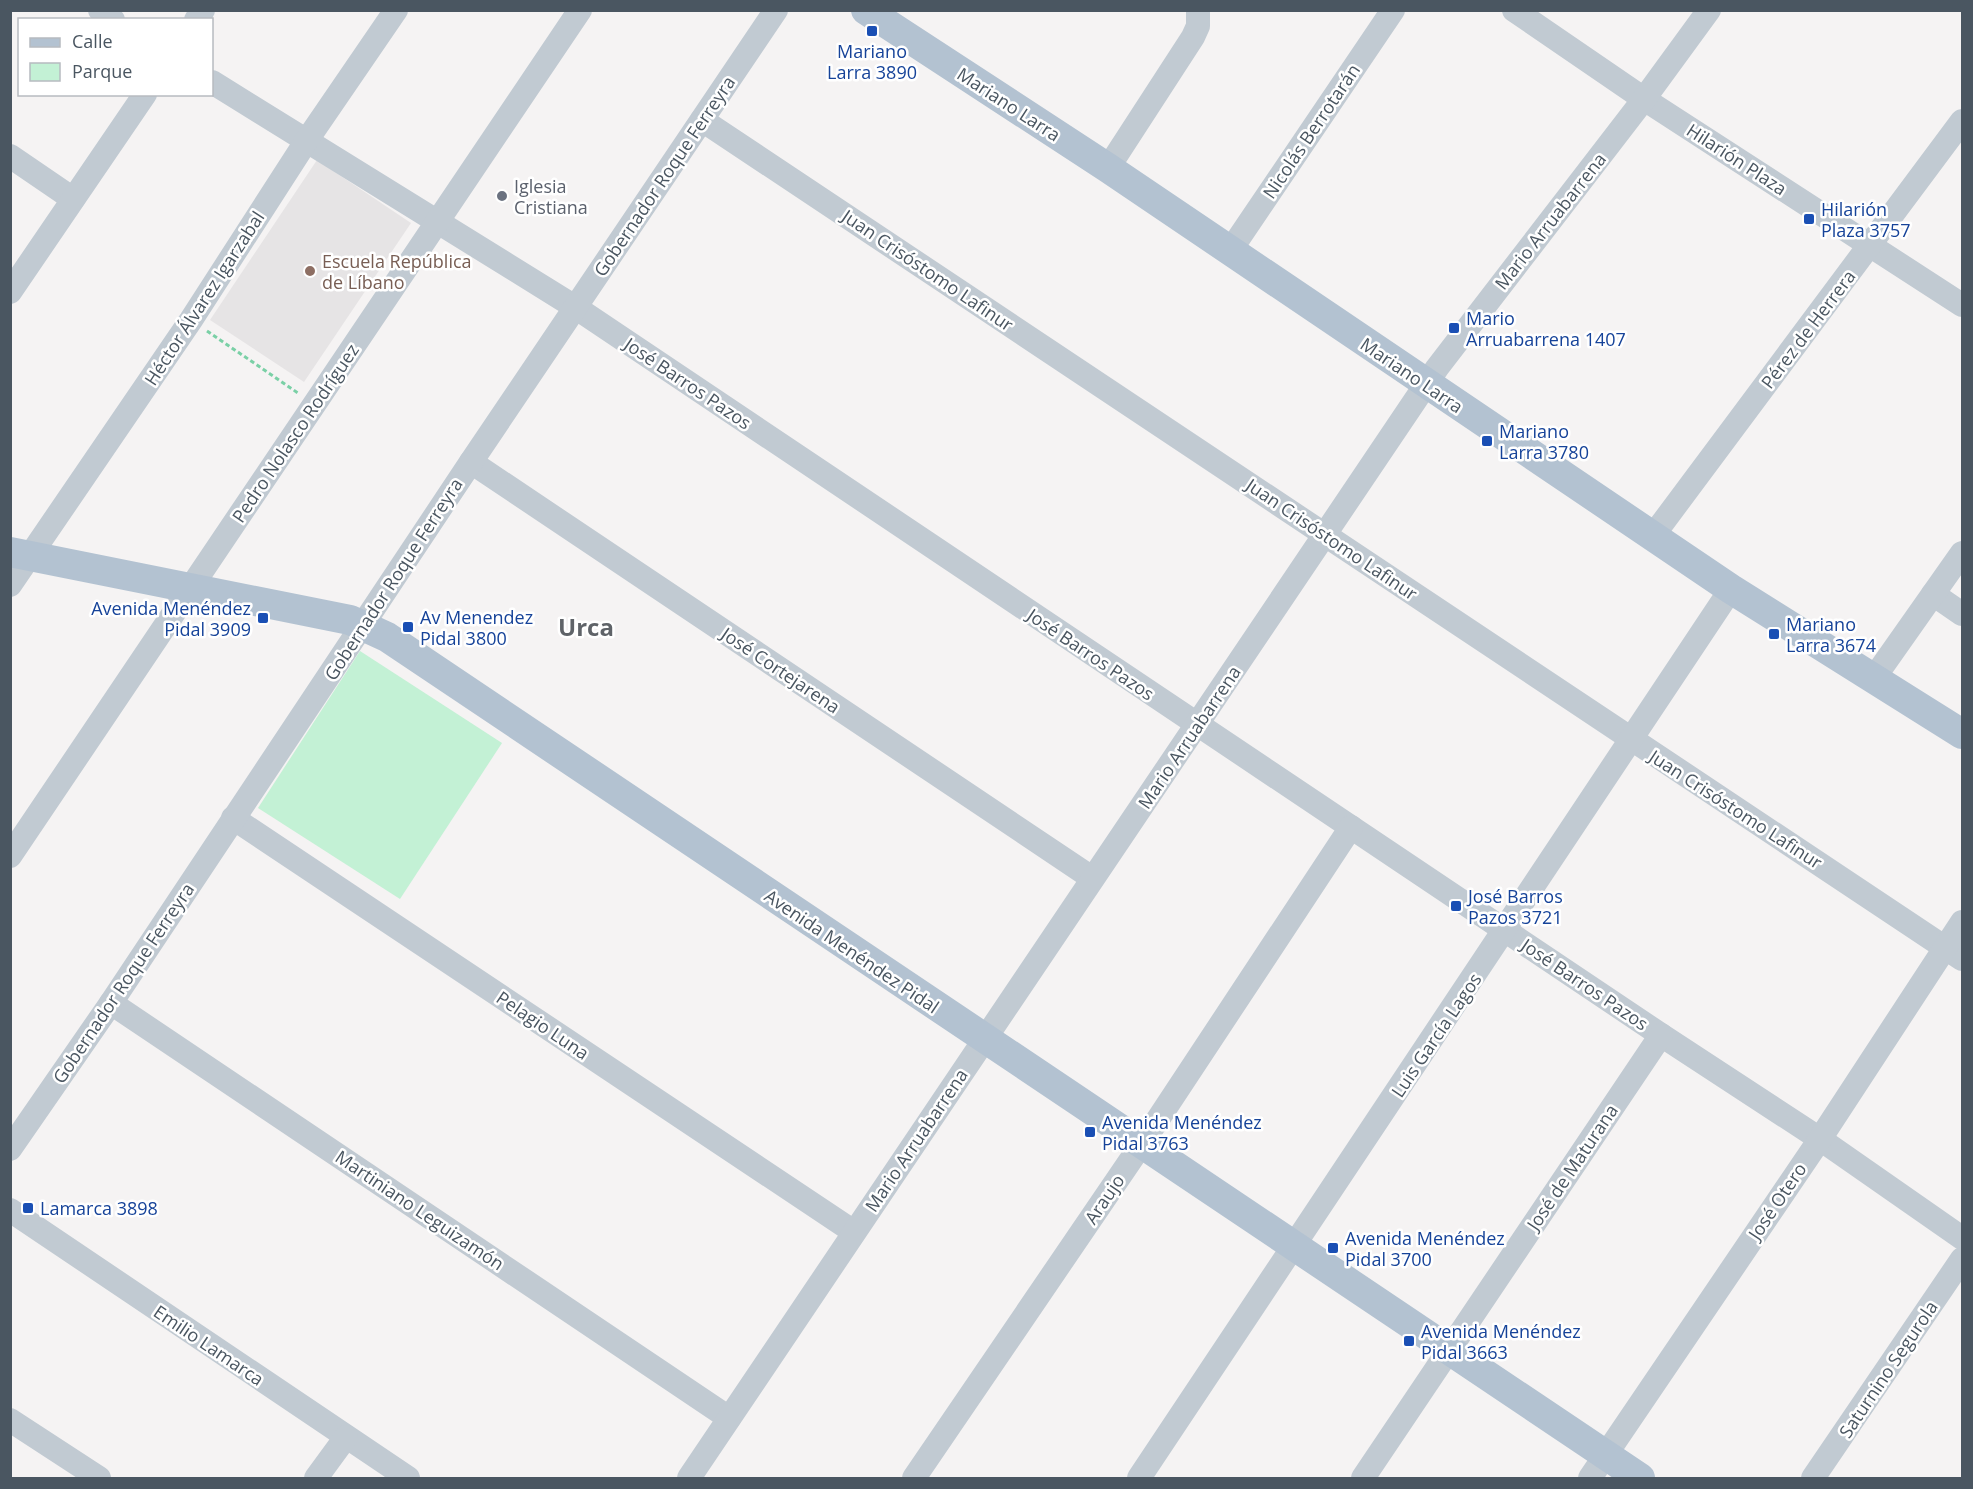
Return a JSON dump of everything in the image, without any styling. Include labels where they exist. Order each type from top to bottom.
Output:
[{"type":"main road","name":"Mariano Larra","points":[[866,10],[1108,168],[1652,537],[1962,734]]},
{"type":"main road","name":"Avenida Menéndez Pidal","points":[[20,554],[364,625],[387,637],[1141,1145],[1450,1350],[1597,1467],[1640,1479]]},
{"type":"street","name":"Héctor Álvarez Igarzabal","points":[[10,585],[20,554],[191,320],[307,140],[396,10]]},
{"type":"street","name":"Pedro Nolasco Rodríguez","points":[[10,856],[580,10]]},
{"type":"street","name":"Gobernador Roque Ferreyra","points":[[10,1149],[111,1003],[364,625],[375,605],[776,10]]},
{"type":"street","points":[[1108,168],[1193,37],[1198,26],[1198,10]]},
{"type":"street","name":"Nicolás Berrotarán","points":[[1230,251],[1393,10]]},
{"type":"street","name":"Hilarión Plaza","points":[[1514,10],[1644,99],[1962,305]]},
{"type":"street","name":"Mario Arruabarrena","points":[[689,1479],[1425,385],[1644,99],[1709,10]]},
{"type":"street","name":"José Barros Pazos","points":[[213,83],[437,224],[575,307],[1197,725],[1820,1139],[1962,1238]]},
{"type":"street","points":[[10,292],[144,96]]},
{"type":"street","name":"Juan Crisóstomo Lafinur","points":[[702,120],[1954,953]]},
{"type":"street","name":"Pérez de Herrera","points":[[1652,537],[1872,245],[1962,121]]},
{"type":"street","points":[[10,156],[73,199]]},
{"type":"street","name":"José Cortejarena","points":[[471,462],[1092,878]]},
{"type":"street","points":[[1874,678],[1962,553]]},
{"type":"street","name":"Luis García Lagos","points":[[1139,1479],[1506,931],[1630,738],[1731,589]]},
{"type":"street","points":[[1933,594],[1962,614]]},
{"type":"street","name":"Pelagio Luna","points":[[233,818],[854,1232]]},
{"type":"street","name":"Araujo","points":[[914,1479],[1141,1145],[1351,827]]},
{"type":"street","name":"José Otero","points":[[1597,1467],[1820,1139],[1954,953],[1962,922]]},
{"type":"street","name":"Martiniano Leguizamón","points":[[111,1003],[729,1418]]},
{"type":"street","name":"José de Maturana","points":[[1363,1479],[1661,1035]]},
{"type":"street","name":"Emilio Lamarca","points":[[10,1210],[408,1479]]},
{"type":"street","name":"Saturnino Segurola","points":[[1813,1479],[1962,1259]]},
{"type":"street","points":[[10,1420],[99,1479]]},
{"type":"street","points":[[316,1479],[346,1437]]},
{"type":"path","points":[[191,320],[315,404]]},
{"type":"shaded area","name":"Escuela República de Líbano","points":[[317,160],[411,223],[304,382],[210,320]]},
{"type":"green space","points":[[360,651],[502,743],[400,899],[258,808]]},
{"type":"place","name":"Mariano Larra 3890","points":[[872,31]]},
{"type":"place","name":"Iglesia Cristiana","points":[[502,196]]},
{"type":"place","name":"Hilarión Plaza 3757","points":[[1809,219]]},
{"type":"place","name":"Escuela República de Líbano","points":[[310,271]]},
{"type":"place","name":"Mario Arruabarrena 1407","points":[[1454,328]]},
{"type":"place","name":"Mariano Larra 3780","points":[[1487,441]]},
{"type":"place","name":"Avenida Menéndez Pidal 3909","points":[[263,618]]},
{"type":"place","name":"Av Menendez Pidal 3800","points":[[408,627]]},
{"type":"place","name":"Mariano Larra 3674","points":[[1774,634]]},
{"type":"place","name":"José Barros Pazos 3721","points":[[1456,906]]},
{"type":"place","name":"Avenida Menéndez Pidal 3763","points":[[1090,1132]]},
{"type":"place","name":"Lamarca 3898","points":[[28,1208]]},
{"type":"place","name":"Avenida Menéndez Pidal 3700","points":[[1333,1248]]},
{"type":"place","name":"Avenida Menéndez Pidal 3663","points":[[1409,1341]]},
{"type":"district","name":"Urca","points":[[586,626]]}]
